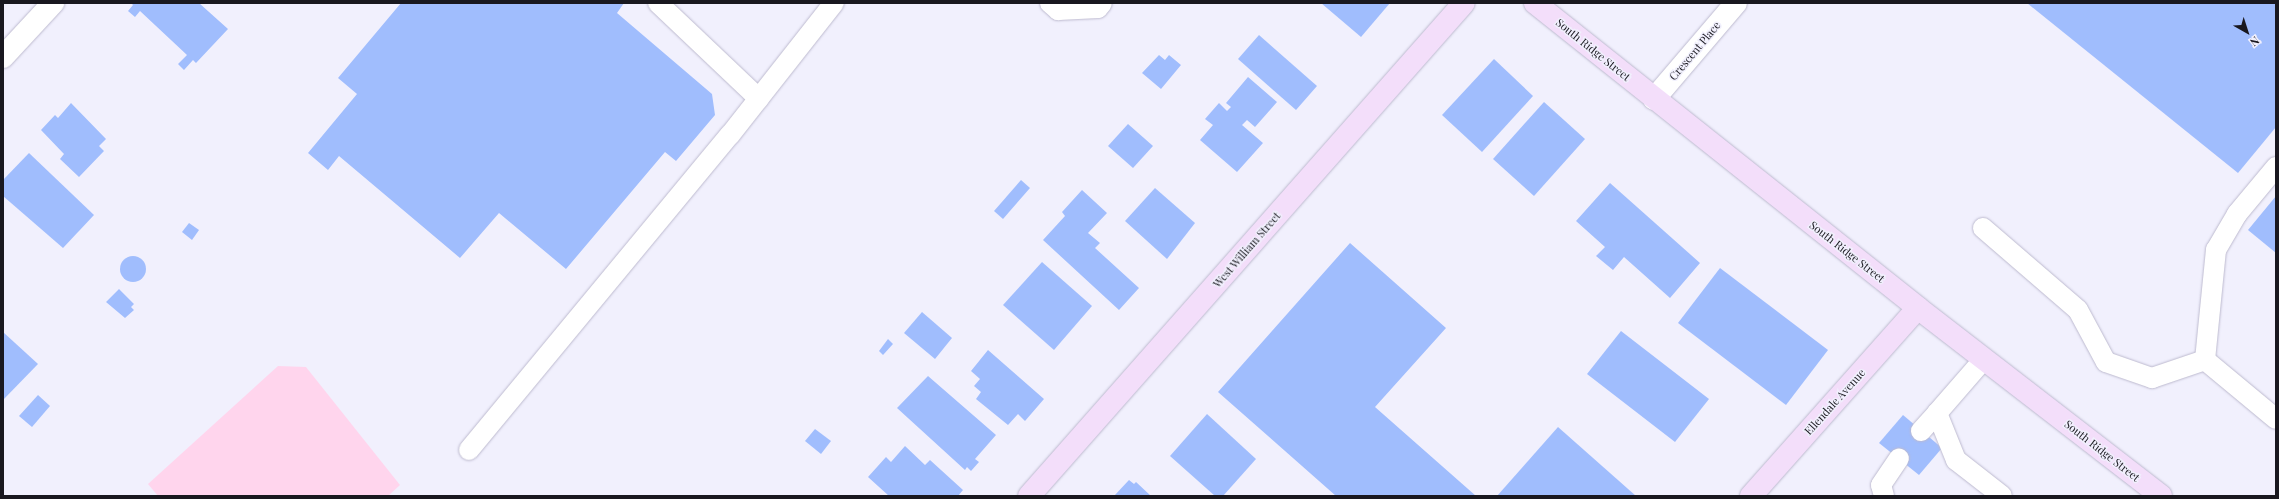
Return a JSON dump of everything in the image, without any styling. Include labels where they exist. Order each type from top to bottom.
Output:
[{"type":"street","points":[[3,57],[53,3]]},
{"type":"street","name":"West William Street","points":[[1029,496],[1464,3]]},
{"type":"street","name":"South Ridge Street","points":[[1535,3],[1918,308],[2161,496]]},
{"type":"street","name":"Crescent Place","points":[[1654,99],[1736,3]]},
{"type":"street","name":"Ellendale Avenue","points":[[1751,496],[1918,308]]},
{"type":"lane","points":[[658,3],[759,99]]},
{"type":"lane","points":[[469,450],[759,99],[834,3]]},
{"type":"lane","points":[[1050,3],[1058,10],[1098,8],[1102,3]]},
{"type":"lane","points":[[2205,360],[2216,250],[2237,214],[2276,167]]},
{"type":"lane","points":[[1983,228],[2078,310],[2106,362],[2152,378],[2205,360]]},
{"type":"lane","points":[[1922,431],[1984,359]]},
{"type":"lane","points":[[2205,360],[2276,419]]},
{"type":"lane","points":[[1937,413],[1956,460],[2002,496]]},
{"type":"lane","points":[[1884,496],[1882,485],[1899,458]]},
{"type":"shaded area","points":[[278,366],[306,367],[400,485],[388,496],[158,496],[148,484]]},
{"type":"building","points":[[131,3],[199,3],[228,29],[196,63],[193,60],[184,70],[178,64],[187,55],[140,11],[135,17],[128,11],[133,5]]},
{"type":"building","points":[[401,3],[624,3],[617,13],[712,94],[715,115],[676,161],[665,152],[566,269],[499,213],[460,258],[339,156],[328,170],[308,153],[357,94],[338,78]]},
{"type":"building","points":[[1321,3],[1390,3],[1361,37]]},
{"type":"building","points":[[2027,3],[2276,3],[2276,127],[2238,173]]},
{"type":"building","points":[[1259,35],[1317,86],[1296,110],[1238,59]]},
{"type":"building","points":[[1159,55],[1165,60],[1169,55],[1181,65],[1161,89],[1142,73]]},
{"type":"building","points":[[1494,59],[1533,96],[1482,152],[1442,115]]},
{"type":"building","points":[[1248,77],[1277,102],[1255,127],[1247,120],[1242,125],[1263,143],[1237,172],[1200,140],[1213,125],[1205,119],[1219,103],[1227,111],[1231,107],[1226,103]]},
{"type":"building","points":[[1544,102],[1585,139],[1534,196],[1493,159]]},
{"type":"building","points":[[71,103],[106,139],[99,146],[104,151],[79,177],[60,159],[64,154],[41,130],[55,115],[58,118]]},
{"type":"building","points":[[1128,124],[1153,146],[1133,168],[1108,146]]},
{"type":"building","points":[[29,153],[94,215],[63,248],[3,196],[3,180]]},
{"type":"building","points":[[1021,180],[1030,188],[1003,219],[994,211]]},
{"type":"building","points":[[1610,183],[1700,263],[1670,298],[1624,257],[1613,270],[1596,256],[1605,247],[1576,221]]},
{"type":"building","points":[[1155,188],[1195,223],[1167,259],[1125,221]]},
{"type":"building","points":[[1082,190],[1107,213],[1088,233],[1100,243],[1095,248],[1139,288],[1119,310],[1043,240],[1065,216],[1062,212]]},
{"type":"building","points":[[2276,196],[2276,253],[2248,230]]},
{"type":"building","points":[[189,223],[199,230],[192,240],[182,232]]},
{"type":"building","points":[[1350,243],[1446,328],[1375,407],[1476,496],[1336,496],[1218,392]]},
{"type":"building","points":[[133,256],[142,260],[146,269],[142,278],[133,282],[124,278],[120,269],[124,260]]},
{"type":"building","points":[[1042,262],[1092,306],[1054,350],[1003,305]]},
{"type":"building","points":[[1720,268],[1828,350],[1786,405],[1678,323]]},
{"type":"building","points":[[119,289],[134,304],[131,307],[134,310],[125,318],[106,302]]},
{"type":"building","points":[[922,312],[952,338],[935,359],[904,333]]},
{"type":"building","points":[[1621,331],[1709,399],[1675,442],[1587,374]]},
{"type":"building","points":[[3,332],[38,364],[3,400]]},
{"type":"building","points":[[888,339],[893,344],[883,355],[879,351]]},
{"type":"building","points":[[988,350],[1044,399],[1025,421],[1018,414],[1008,425],[976,399],[981,392],[974,386],[980,379],[971,371]]},
{"type":"building","points":[[928,376],[996,435],[975,459],[979,462],[971,471],[967,467],[965,470],[897,408]]},
{"type":"building","points":[[38,395],[50,406],[32,427],[19,416]]},
{"type":"building","points":[[1207,414],[1256,459],[1223,496],[1215,496],[1170,456]]},
{"type":"building","points":[[1903,415],[1942,448],[1919,475],[1879,443]]},
{"type":"building","points":[[1558,427],[1636,496],[1497,496]]},
{"type":"building","points":[[815,429],[831,441],[821,454],[805,441]]},
{"type":"building","points":[[905,446],[925,465],[930,460],[963,490],[958,496],[889,496],[868,477],[886,457],[891,462]]},
{"type":"building","points":[[1129,480],[1134,484],[1136,482],[1151,496],[1114,496]]}]
